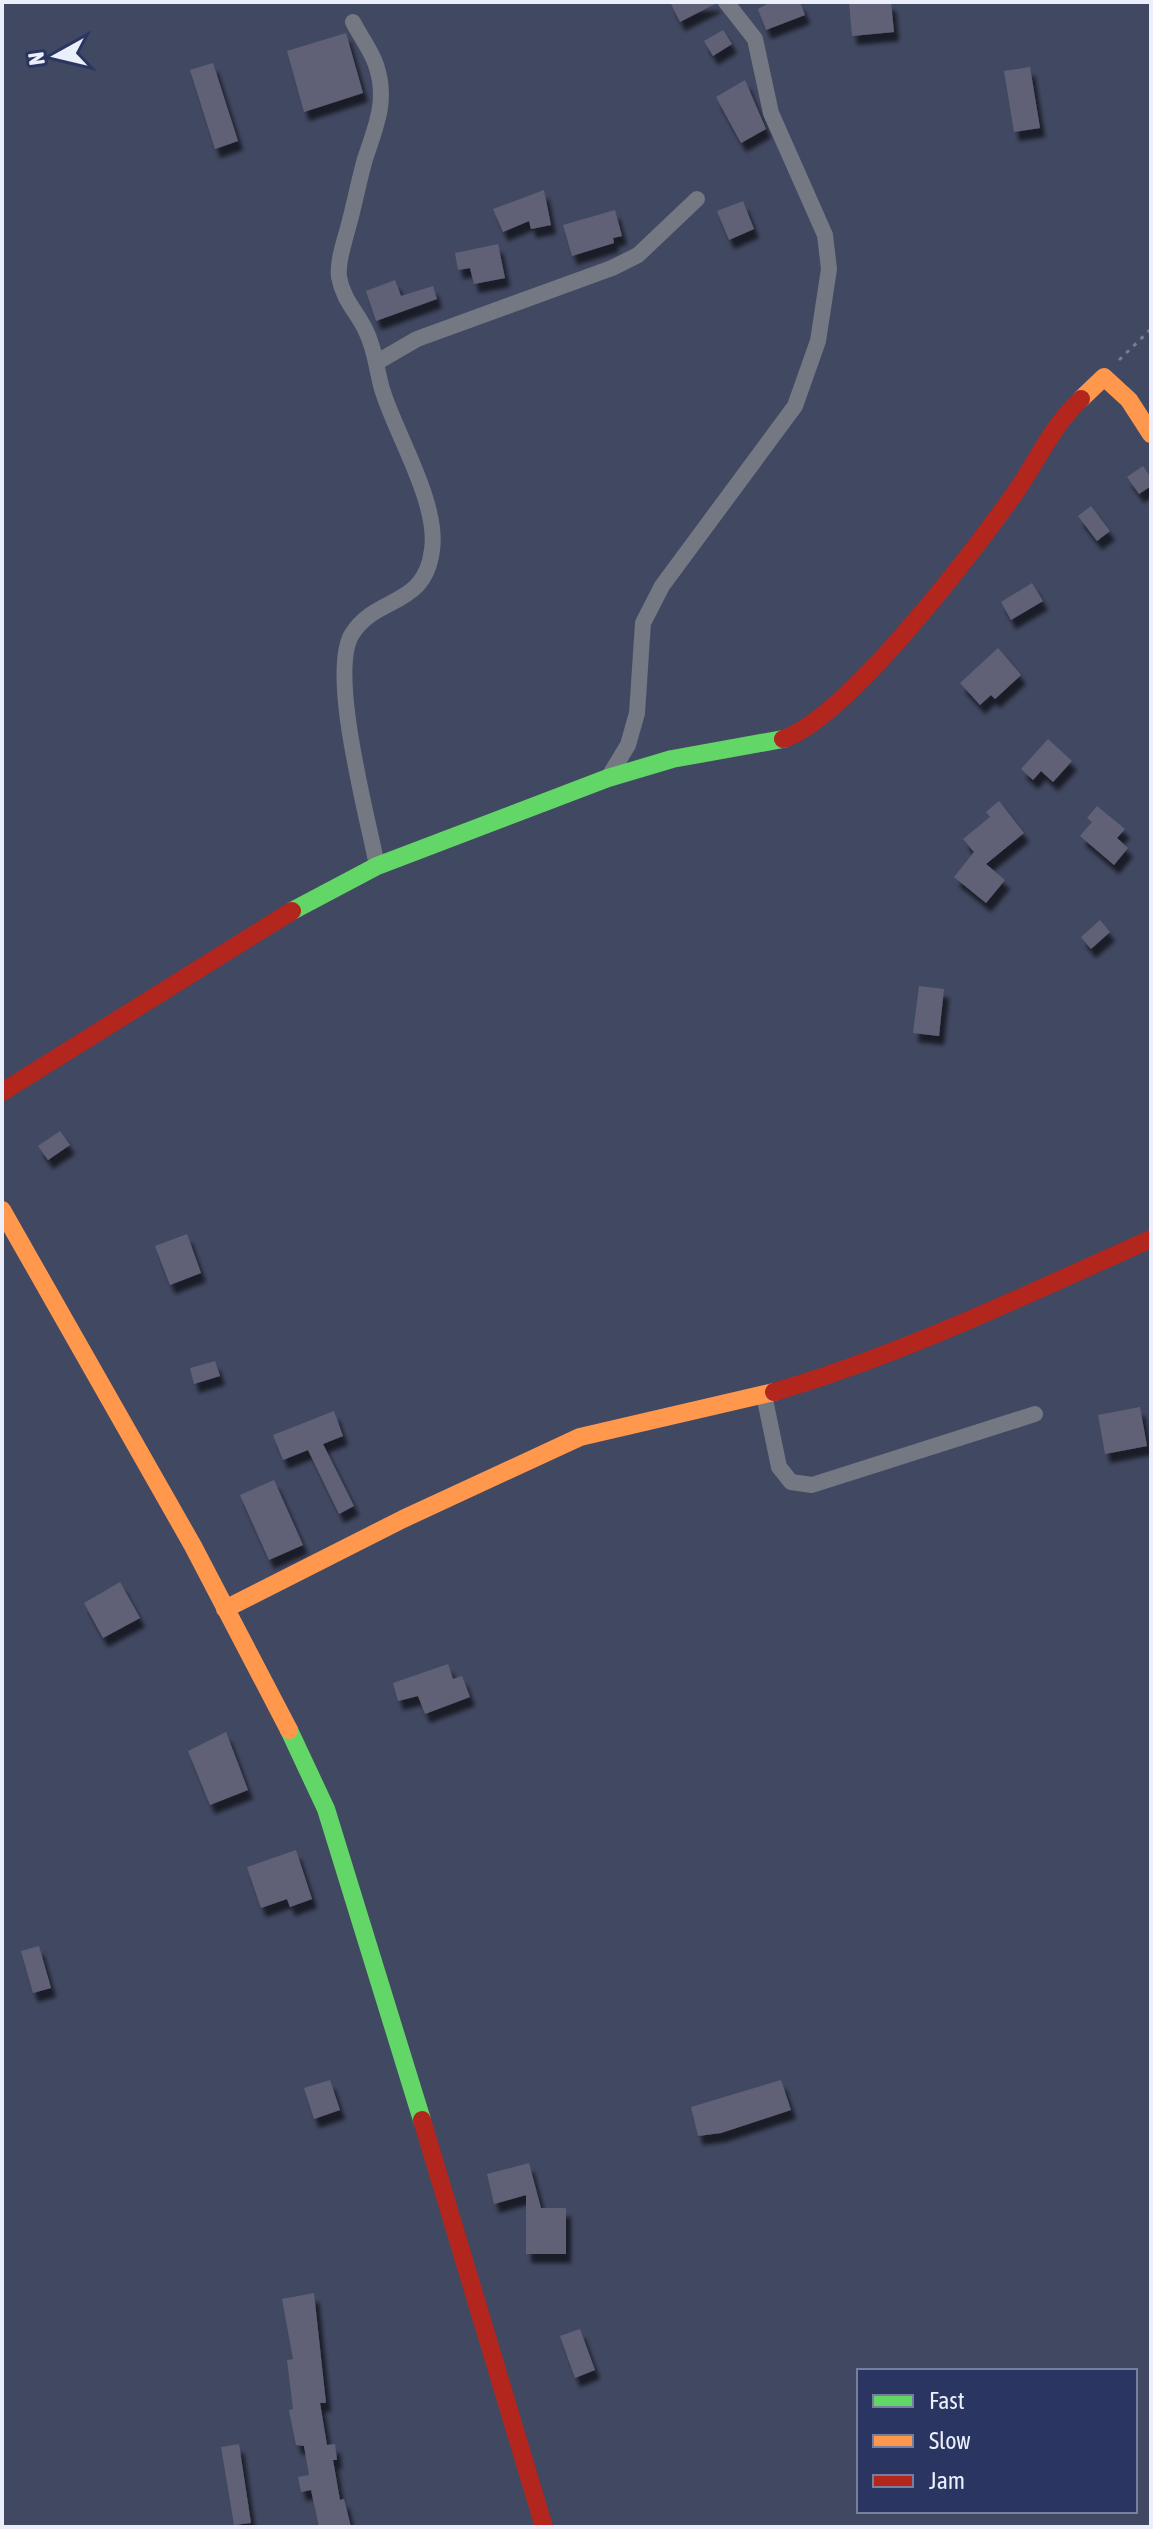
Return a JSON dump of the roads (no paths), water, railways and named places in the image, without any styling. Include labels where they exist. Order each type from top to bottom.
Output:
[{"type":"street","points":[[608,778],[628,745],[637,713],[643,623],[662,586],[795,406],[818,341],[829,269],[825,235],[771,113],[755,39],[726,2]]},
{"type":"street","points":[[353,22],[376,64],[382,95],[380,120],[365,160],[339,275],[347,306],[364,327],[379,361],[381,388],[406,446],[426,506],[433,547],[427,575],[412,591],[352,633],[343,665],[344,696],[377,866]]},
{"type":"street","points":[[379,361],[417,339],[612,268],[638,255],[697,199]]},
{"type":"street","points":[[2,1092],[292,911],[377,866],[608,778],[672,759],[765,745],[796,735],[842,698],[934,600],[1016,491],[1059,420],[1104,377],[1129,400],[1151,434]]},
{"type":"street","points":[[2,1210],[225,1609],[326,1809],[544,2527]]},
{"type":"street","points":[[225,1609],[403,1519],[580,1437],[764,1395],[819,1379],[949,1329],[1151,1239]]},
{"type":"street","points":[[764,1395],[779,1467],[791,1482],[812,1485],[1035,1414]]}]
